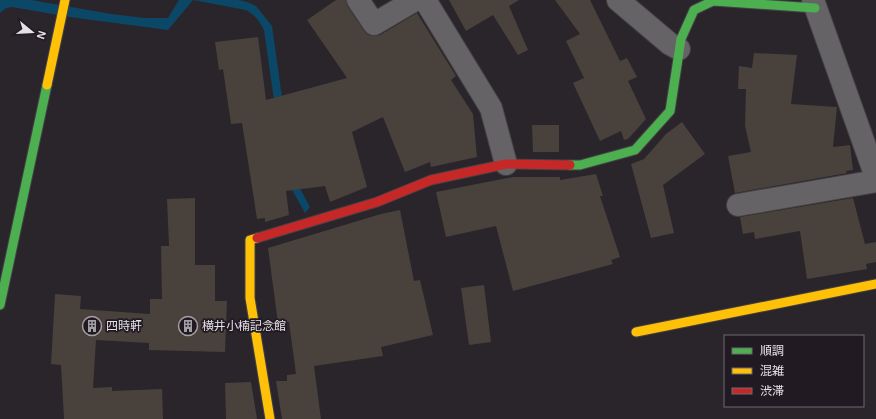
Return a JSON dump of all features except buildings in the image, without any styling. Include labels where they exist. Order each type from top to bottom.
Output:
[{"type":"street","points":[[0,306],[65,0]]},
{"type":"street","points":[[358,0],[374,24],[415,0]]},
{"type":"street","points":[[424,0],[491,108],[506,164]]},
{"type":"street","points":[[618,0],[670,44],[679,49]]},
{"type":"street","points":[[270,419],[250,298],[250,240],[377,202],[431,180],[506,164],[580,165],[635,150],[670,111],[681,38],[694,10],[713,1],[814,4],[876,177]]},
{"type":"street","points":[[738,205],[876,181]]},
{"type":"street","points":[[636,332],[876,284]]},
{"type":"water","points":[[0,0],[31,0],[111,14],[145,18],[168,18],[179,0],[193,0],[168,30],[70,17],[12,7],[6,8],[0,13]]},
{"type":"water","points":[[193,0],[239,0],[247,2],[256,6],[272,26],[284,112],[296,181],[310,207],[305,213],[285,177],[264,30],[261,24],[246,10]]},
{"type":"traffic: fast","points":[[570,165],[580,165],[635,150],[670,111],[681,39],[694,10],[713,1],[815,8]]},
{"type":"traffic: fast","points":[[0,305],[47,85]]},
{"type":"traffic: slow","points":[[47,85],[65,0]]},
{"type":"traffic: slow","points":[[257,238],[250,240],[250,298],[270,419]]},
{"type":"traffic: slow","points":[[636,332],[876,284]]},
{"type":"traffic: jam","points":[[257,238],[377,202],[431,180],[506,164],[570,165]]},
{"type":"place","name":"四時軒","points":[[92,326]]},
{"type":"place","name":"横井小楠記念館","points":[[188,326]]}]
